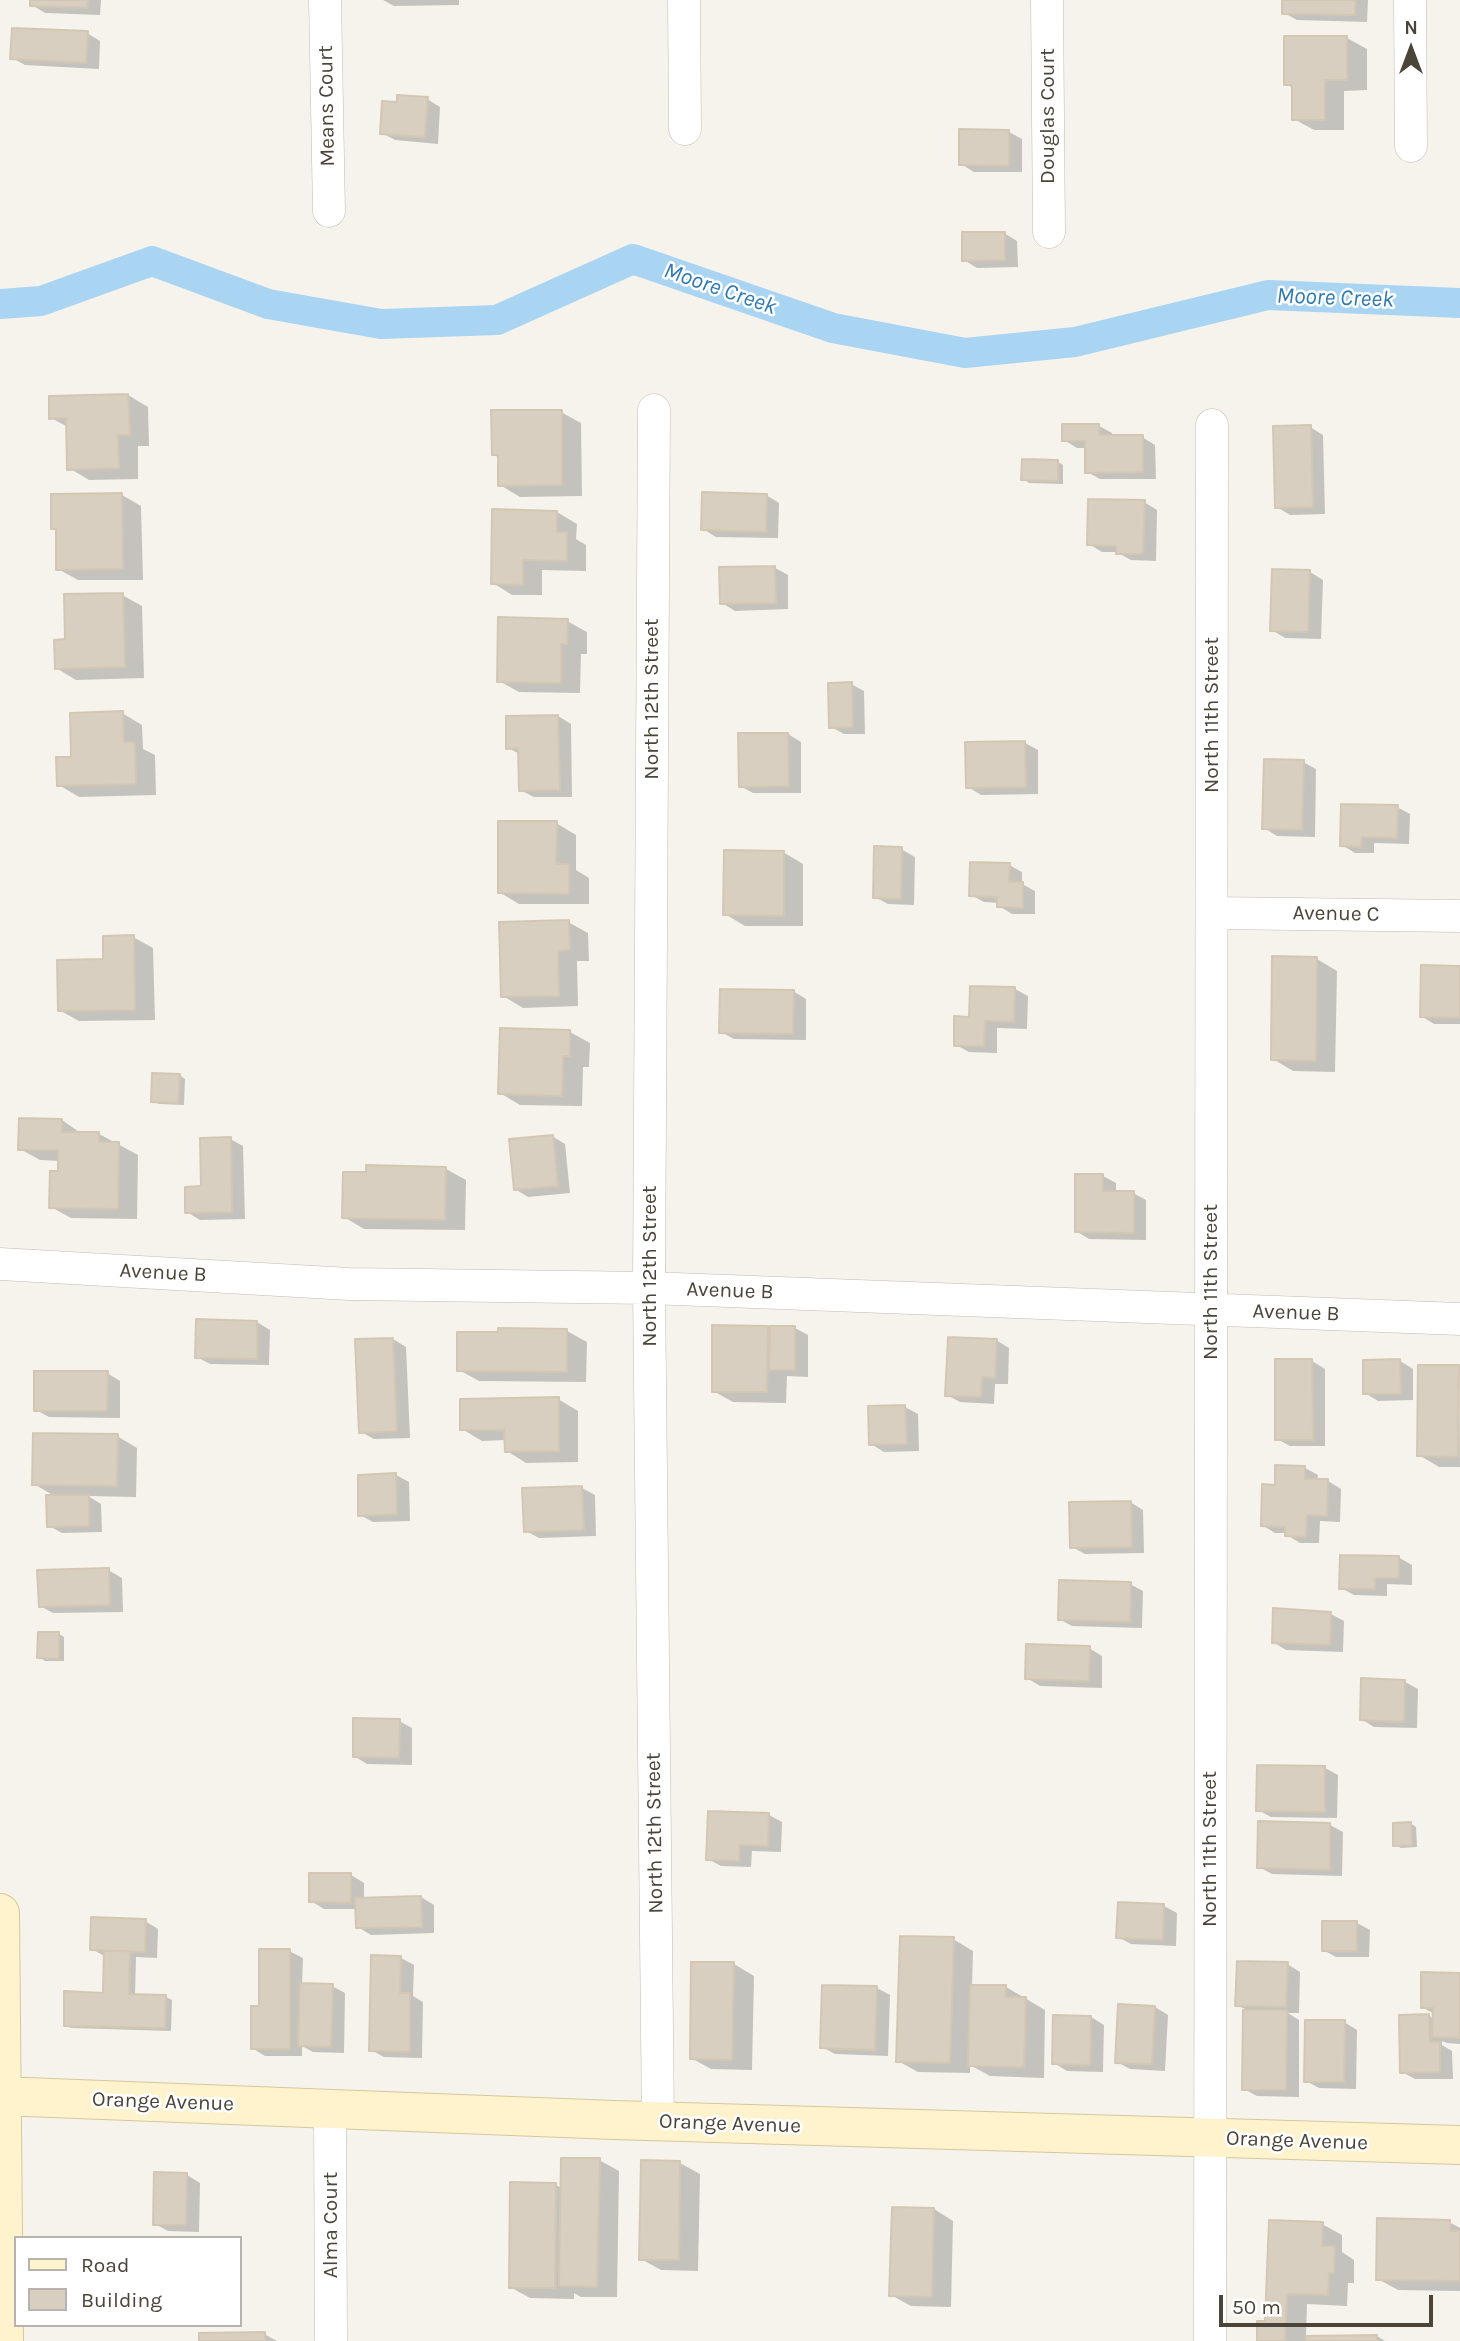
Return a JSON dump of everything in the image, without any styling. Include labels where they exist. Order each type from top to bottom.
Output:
[{"type":"main road","points":[[0,1913],[4,2341]]},
{"type":"main road","name":"Orange Avenue","points":[[1,2096],[658,2122],[1460,2145]]},
{"type":"street","name":"Means Court","points":[[325,0],[329,211]]},
{"type":"street","points":[[684,0],[685,129]]},
{"type":"street","name":"Douglas Court","points":[[1047,0],[1049,232]]},
{"type":"street","points":[[1410,0],[1411,146]]},
{"type":"street","name":"North 12th Street","points":[[654,410],[649,1288],[658,2122]]},
{"type":"street","name":"North 11th Street","points":[[1210,2341],[1212,425]]},
{"type":"street","name":"Avenue C","points":[[1212,913],[1460,916]]},
{"type":"street","name":"Avenue B","points":[[0,1264],[349,1284],[649,1288],[1460,1319]]},
{"type":"street","name":"Alma Court","points":[[330,2109],[331,2341]]},
{"type":"building","points":[[30,0],[88,0],[87,8],[30,6]]},
{"type":"building","points":[[1282,0],[1355,0],[1355,15],[1282,14]]},
{"type":"building","points":[[12,28],[88,31],[86,63],[10,59]]},
{"type":"building","points":[[1284,36],[1347,36],[1347,80],[1325,80],[1325,120],[1292,120],[1292,85],[1284,85]]},
{"type":"building","points":[[397,95],[428,97],[425,137],[380,134],[382,101],[397,102]]},
{"type":"building","points":[[959,129],[1009,130],[1009,166],[959,165]]},
{"type":"building","points":[[962,232],[1005,232],[1005,260],[962,261]]},
{"type":"building","points":[[128,394],[130,435],[118,435],[119,468],[67,470],[66,418],[49,419],[49,396]]},
{"type":"building","points":[[491,410],[562,410],[562,485],[498,486],[498,455],[492,455]]},
{"type":"building","points":[[1062,424],[1099,424],[1100,435],[1143,435],[1143,472],[1085,473],[1085,441],[1062,441]]},
{"type":"building","points":[[1311,425],[1313,507],[1275,508],[1273,426]]},
{"type":"building","points":[[1022,459],[1058,460],[1058,481],[1021,480]]},
{"type":"building","points":[[702,492],[767,494],[766,532],[701,530]]},
{"type":"building","points":[[122,493],[123,569],[56,570],[56,529],[51,529],[51,494]]},
{"type":"building","points":[[1088,499],[1145,500],[1143,554],[1116,554],[1116,546],[1087,545]]},
{"type":"building","points":[[492,509],[557,511],[557,532],[567,532],[567,561],[523,560],[523,585],[491,584]]},
{"type":"building","points":[[775,566],[776,603],[720,604],[719,567]]},
{"type":"building","points":[[1272,569],[1310,570],[1308,632],[1270,631]]},
{"type":"building","points":[[123,593],[125,667],[55,669],[54,640],[65,639],[64,594]]},
{"type":"building","points":[[498,617],[568,619],[567,644],[561,644],[561,683],[497,682]]},
{"type":"building","points":[[852,682],[853,727],[829,728],[828,683]]},
{"type":"building","points":[[123,711],[124,742],[135,742],[136,784],[57,786],[56,757],[71,757],[70,713]]},
{"type":"building","points":[[558,715],[560,790],[519,791],[518,748],[506,749],[506,716]]},
{"type":"building","points":[[738,733],[788,733],[789,786],[739,787]]},
{"type":"building","points":[[1025,741],[1026,787],[966,788],[965,742]]},
{"type":"building","points":[[1264,759],[1304,760],[1302,830],[1262,829]]},
{"type":"building","points":[[1341,804],[1398,805],[1397,838],[1362,837],[1361,847],[1340,846]]},
{"type":"building","points":[[498,821],[557,821],[556,864],[569,864],[569,894],[498,893]]},
{"type":"building","points":[[874,846],[902,847],[901,899],[873,898]]},
{"type":"building","points":[[724,850],[784,851],[784,916],[723,915]]},
{"type":"building","points":[[970,862],[1010,863],[1009,882],[1023,882],[1023,908],[997,907],[997,897],[969,896]]},
{"type":"building","points":[[569,920],[570,950],[558,951],[559,996],[501,997],[499,922]]},
{"type":"building","points":[[134,935],[135,1010],[58,1011],[57,960],[103,959],[103,936]]},
{"type":"building","points":[[1272,956],[1317,957],[1316,1061],[1271,1060]]},
{"type":"building","points":[[1421,965],[1460,966],[1460,1018],[1420,1017]]},
{"type":"building","points":[[970,986],[1015,987],[1014,1022],[985,1021],[984,1046],[954,1046],[954,1016],[969,1017]]},
{"type":"building","points":[[720,989],[794,990],[793,1034],[719,1033]]},
{"type":"building","points":[[500,1028],[570,1030],[570,1056],[563,1056],[562,1096],[498,1094]]},
{"type":"building","points":[[152,1073],[180,1074],[178,1103],[151,1102]]},
{"type":"building","points":[[19,1118],[62,1119],[62,1132],[99,1132],[99,1142],[119,1142],[118,1209],[49,1208],[50,1171],[58,1171],[58,1150],[18,1150]]},
{"type":"building","points":[[553,1135],[558,1186],[514,1190],[509,1139]]},
{"type":"building","points":[[231,1137],[232,1212],[185,1213],[185,1187],[201,1186],[200,1138]]},
{"type":"building","points":[[366,1165],[446,1167],[445,1220],[342,1218],[343,1172],[366,1172]]},
{"type":"building","points":[[1075,1174],[1103,1174],[1103,1191],[1134,1191],[1134,1233],[1075,1232]]},
{"type":"building","points":[[196,1319],[257,1321],[257,1359],[195,1358]]},
{"type":"building","points":[[712,1325],[768,1326],[767,1392],[712,1392]]},
{"type":"building","points":[[770,1326],[795,1326],[795,1370],[769,1370]]},
{"type":"building","points":[[498,1328],[567,1329],[567,1372],[457,1371],[457,1332],[498,1332]]},
{"type":"building","points":[[948,1337],[997,1339],[995,1378],[982,1377],[981,1397],[945,1396]]},
{"type":"building","points":[[393,1338],[397,1431],[359,1433],[355,1339]]},
{"type":"building","points":[[1275,1359],[1312,1359],[1313,1440],[1275,1440]]},
{"type":"building","points":[[1400,1359],[1401,1394],[1363,1394],[1363,1360]]},
{"type":"building","points":[[1418,1365],[1459,1365],[1458,1457],[1417,1456]]},
{"type":"building","points":[[34,1371],[108,1371],[107,1411],[34,1411]]},
{"type":"building","points":[[559,1397],[559,1451],[505,1452],[504,1430],[460,1430],[460,1399]]},
{"type":"building","points":[[905,1405],[907,1444],[869,1445],[868,1406]]},
{"type":"building","points":[[33,1433],[118,1434],[117,1486],[32,1485]]},
{"type":"building","points":[[1275,1465],[1305,1466],[1305,1479],[1328,1479],[1327,1516],[1307,1515],[1306,1537],[1285,1536],[1285,1527],[1261,1526],[1262,1484],[1275,1485]]},
{"type":"building","points":[[396,1473],[397,1514],[358,1516],[358,1475]]},
{"type":"building","points":[[582,1486],[584,1530],[524,1532],[522,1488]]},
{"type":"building","points":[[46,1495],[89,1495],[89,1526],[47,1527]]},
{"type":"building","points":[[1131,1501],[1132,1547],[1070,1548],[1069,1502]]},
{"type":"building","points":[[1340,1555],[1399,1556],[1399,1578],[1375,1578],[1375,1589],[1339,1589]]},
{"type":"building","points":[[109,1568],[110,1605],[39,1607],[37,1570]]},
{"type":"building","points":[[1059,1580],[1131,1582],[1130,1622],[1058,1620]]},
{"type":"building","points":[[1273,1608],[1331,1612],[1330,1645],[1272,1643]]},
{"type":"building","points":[[38,1632],[59,1632],[59,1659],[37,1658]]},
{"type":"building","points":[[1026,1644],[1090,1646],[1089,1681],[1025,1679]]},
{"type":"building","points":[[1361,1678],[1405,1680],[1404,1722],[1360,1720]]},
{"type":"building","points":[[353,1718],[400,1719],[399,1758],[353,1757]]},
{"type":"building","points":[[1257,1765],[1325,1766],[1325,1812],[1256,1811]]},
{"type":"building","points":[[708,1811],[769,1813],[768,1846],[740,1845],[739,1861],[706,1860]]},
{"type":"building","points":[[1258,1821],[1330,1823],[1330,1870],[1257,1868]]},
{"type":"building","points":[[1411,1822],[1412,1845],[1393,1846],[1393,1823]]},
{"type":"building","points":[[309,1873],[351,1873],[351,1903],[309,1902]]},
{"type":"building","points":[[421,1896],[422,1927],[356,1928],[355,1898]]},
{"type":"building","points":[[1118,1902],[1164,1904],[1163,1940],[1116,1938]]},
{"type":"building","points":[[91,1917],[146,1919],[145,1952],[90,1950]]},
{"type":"building","points":[[1322,1921],[1357,1921],[1357,1951],[1322,1951]]},
{"type":"building","points":[[900,1936],[954,1937],[950,2063],[896,2062]]},
{"type":"building","points":[[259,1949],[290,1949],[290,2049],[251,2049],[251,2006],[259,2006]]},
{"type":"building","points":[[104,1951],[130,1951],[129,1994],[166,1995],[165,2028],[64,2026],[64,1991],[103,1993]]},
{"type":"building","points":[[371,1955],[401,1956],[400,1993],[410,1993],[410,2052],[369,2051]]},
{"type":"building","points":[[1237,1961],[1288,1962],[1286,2007],[1235,2006]]},
{"type":"building","points":[[691,1962],[734,1962],[732,2060],[690,2059]]},
{"type":"building","points":[[1421,1972],[1460,1973],[1460,2038],[1432,2037],[1433,2008],[1421,2008]]},
{"type":"building","points":[[300,1983],[333,1984],[331,2047],[298,2046]]},
{"type":"building","points":[[822,1985],[877,1986],[875,2050],[820,2048]]},
{"type":"building","points":[[970,1985],[1006,1985],[1006,1997],[1026,1997],[1024,2067],[968,2066]]},
{"type":"building","points":[[1118,2004],[1155,2006],[1152,2064],[1115,2063]]},
{"type":"building","points":[[1243,2010],[1287,2010],[1286,2090],[1242,2090]]},
{"type":"building","points":[[1429,2014],[1430,2042],[1440,2042],[1440,2072],[1400,2073],[1399,2015]]},
{"type":"building","points":[[1053,2015],[1091,2016],[1090,2065],[1052,2064]]},
{"type":"building","points":[[1305,2020],[1345,2020],[1344,2082],[1304,2082]]},
{"type":"building","points":[[561,2158],[600,2158],[597,2287],[559,2286]]},
{"type":"building","points":[[641,2160],[680,2161],[679,2260],[639,2260]]},
{"type":"building","points":[[154,2172],[187,2173],[186,2225],[153,2225]]},
{"type":"building","points":[[510,2182],[556,2183],[555,2288],[509,2288]]},
{"type":"building","points":[[892,2207],[934,2208],[932,2297],[889,2296]]},
{"type":"building","points":[[1377,2218],[1450,2220],[1450,2231],[1460,2231],[1460,2281],[1376,2280]]},
{"type":"building","points":[[1269,2220],[1323,2222],[1322,2246],[1335,2246],[1334,2273],[1329,2273],[1328,2295],[1287,2294],[1285,2341],[1257,2341],[1257,2321],[1265,2321]]},
{"type":"building","points":[[265,2332],[265,2341],[199,2341],[199,2333]]},
{"type":"building","points":[[1377,2335],[1377,2341],[1306,2341],[1306,2336]]},
{"type":"waterway","name":"Moore Creek","points":[[0,304],[41,301],[152,261],[268,304],[381,324],[497,320],[633,259],[833,328],[965,353],[1075,342],[1268,295],[1460,303]]}]
